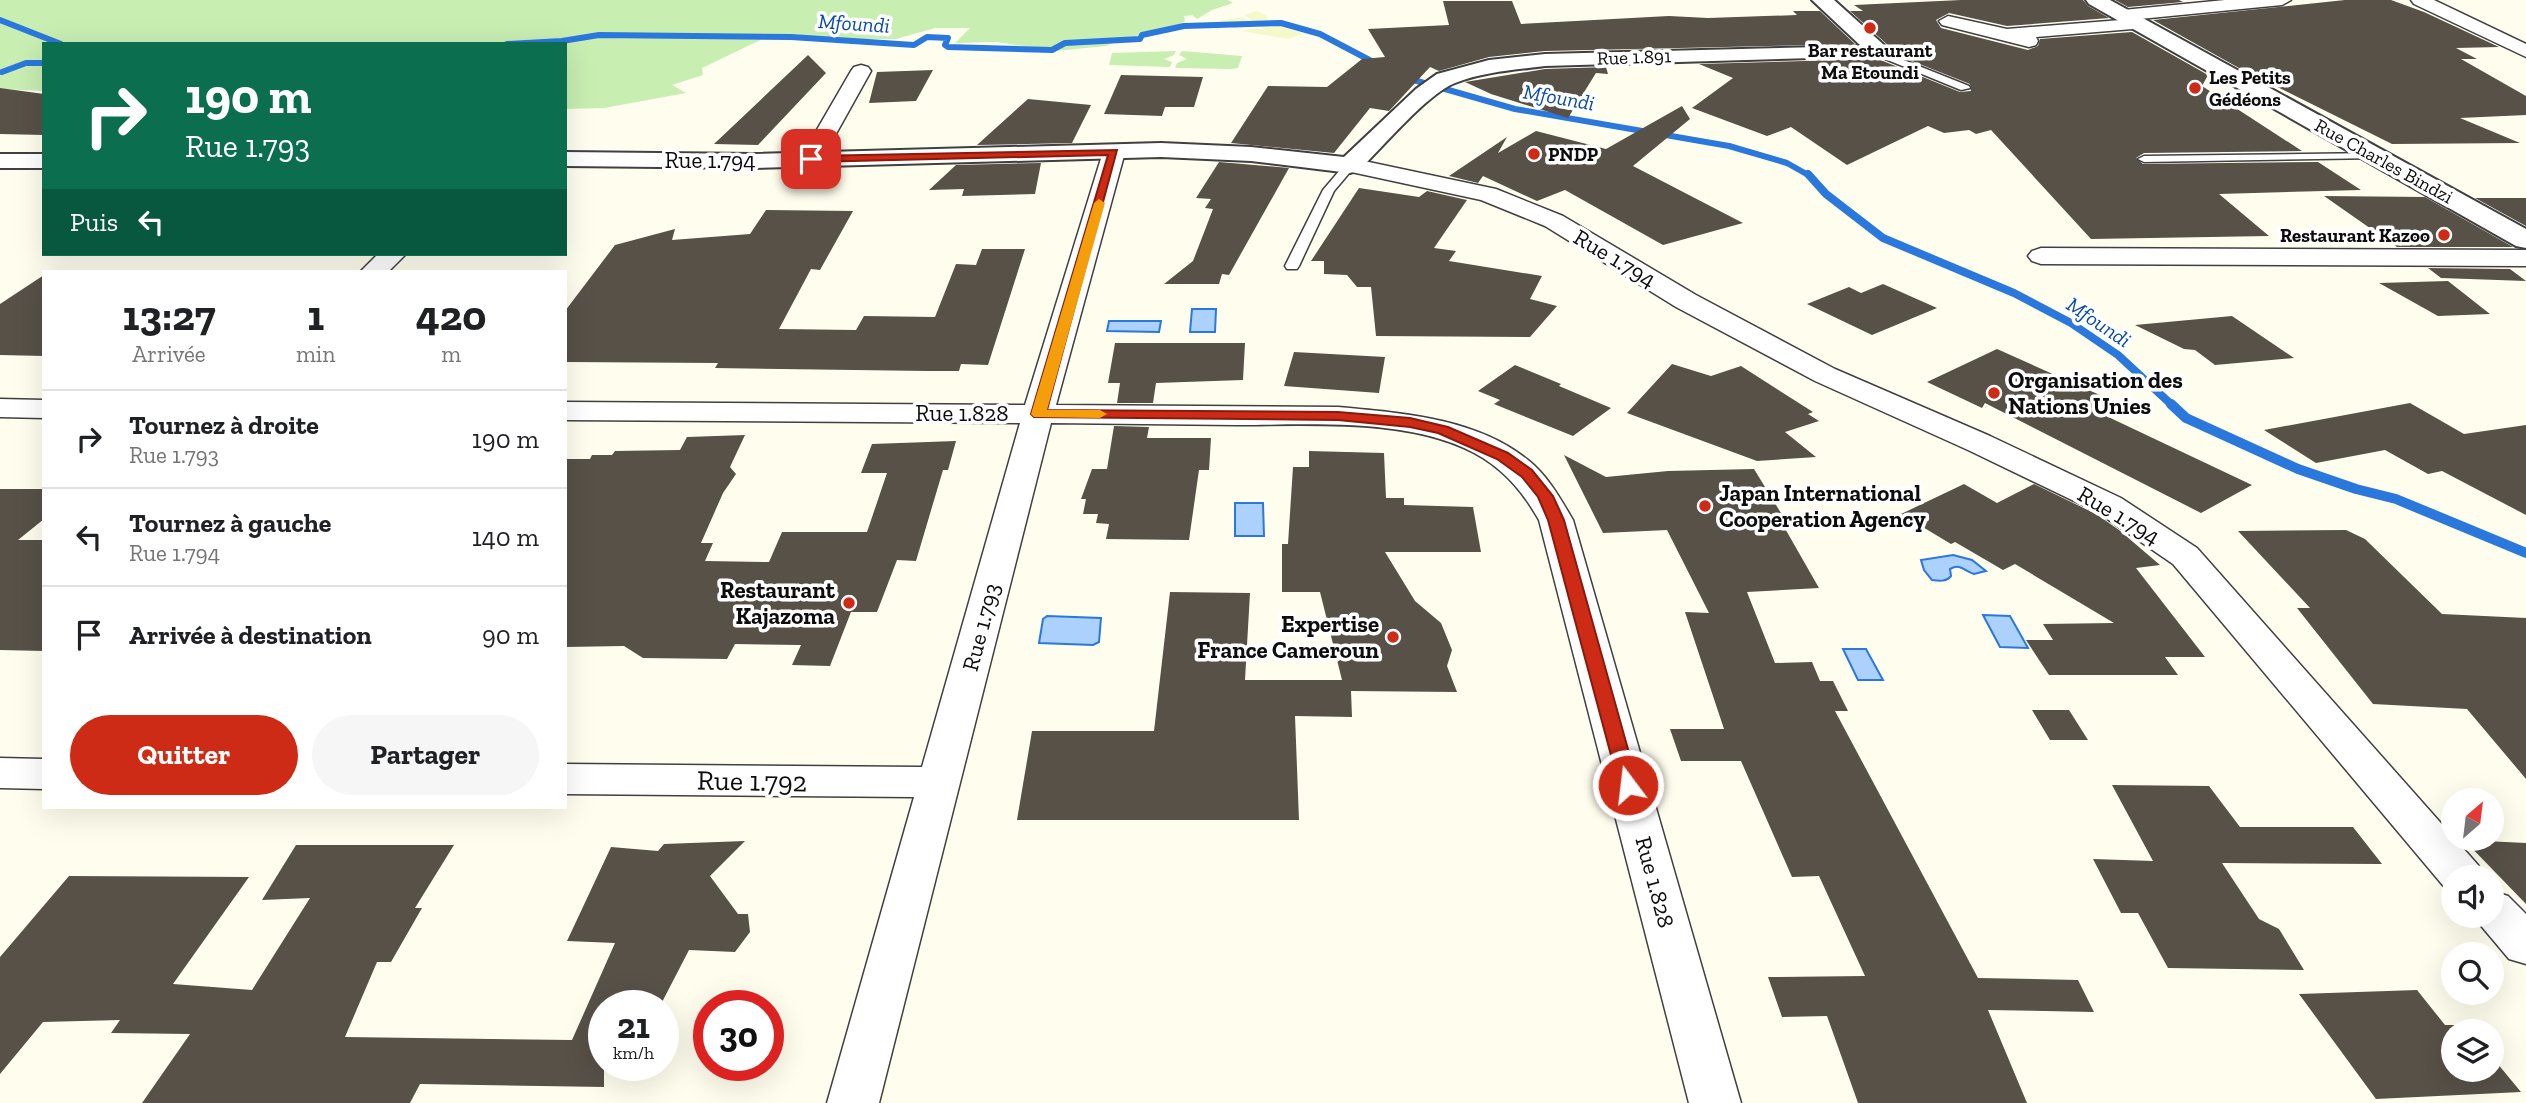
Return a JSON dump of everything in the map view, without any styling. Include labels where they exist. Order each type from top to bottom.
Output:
[{"type":"street","points":[[1822,0],[1877,49],[1876,52]]},
{"type":"street","name":"Rue Charles Bindzi","points":[[2096,0],[2526,240]]},
{"type":"street","points":[[2009,34],[2282,0]]},
{"type":"street","points":[[2420,0],[2526,51]]},
{"type":"street","points":[[1948,21],[2009,34],[2049,48]]},
{"type":"street","name":"Rue 1.891","points":[[1350,164],[1424,94],[1445,79],[1489,67],[1545,60],[1876,52]]},
{"type":"street","points":[[811,159],[862,71]]},
{"type":"street","name":"Rue 1.794","points":[[567,159],[811,159],[1199,151],[1350,164],[1488,194],[1554,221],[1686,300],[1825,375],[1979,443],[2109,505],[2185,556],[2452,865]]},
{"type":"street","name":"Rue 1.793","points":[[853,1103],[1038,414],[1114,152]]},
{"type":"street","points":[[0,161],[36,161]]},
{"type":"street","points":[[375,270],[391,256]]},
{"type":"street","points":[[2041,256],[2526,258]]},
{"type":"street","points":[[0,408],[42,408]]},
{"type":"street","name":"Rue 1.828","points":[[567,411],[1338,416],[1410,422],[1472,441],[1502,456],[1527,474],[1545,496],[1556,520],[1715,1103]]},
{"type":"street","points":[[0,774],[42,774]]},
{"type":"street","name":"Rue 1.792","points":[[567,779],[939,782]]},
{"type":"street","points":[[2504,922],[2526,945]]},
{"type":"lane","points":[[1876,52],[1965,88]]},
{"type":"lane","points":[[2144,159],[2375,156]]},
{"type":"lane","points":[[0,167],[36,161]]},
{"type":"lane","points":[[1292,266],[1329,190],[1350,164]]},
{"type":"green space","points":[[0,0],[1228,0],[1233,3],[1212,10],[1197,19],[1192,15],[1184,16],[1185,21],[1168,31],[1129,37],[1106,46],[1055,51],[997,42],[955,43],[970,28],[935,28],[896,39],[840,39],[773,34],[702,68],[703,75],[672,85],[686,93],[604,108],[567,109],[567,42],[42,42],[42,91],[0,89]]},
{"type":"green space","points":[[1256,11],[1266,15],[1269,23],[1236,29],[1219,21],[1242,17],[1256,24],[1245,15]]},
{"type":"green space","points":[[1272,24],[1302,34],[1288,39],[1241,31],[1258,28],[1266,31],[1259,26]]},
{"type":"green space","points":[[1176,51],[1174,55],[1164,59],[1172,62],[1170,67],[1109,65],[1112,53]]},
{"type":"green space","points":[[1182,51],[1242,56],[1238,68],[1175,68],[1177,63],[1187,59],[1179,55]]},
{"type":"water","points":[[1192,309],[1216,309],[1215,332],[1190,332]]},
{"type":"water","points":[[1109,321],[1161,321],[1159,332],[1107,331]]},
{"type":"water","points":[[1235,503],[1263,503],[1264,536],[1235,536]]},
{"type":"water","points":[[1953,555],[1972,560],[1986,571],[1974,574],[1954,567],[1950,569],[1949,578],[1940,581],[1932,580],[1924,570],[1921,560]]},
{"type":"water","points":[[1983,615],[2010,616],[2028,648],[2000,647]]},
{"type":"water","points":[[1047,616],[1101,618],[1099,642],[1093,645],[1039,643],[1043,619]]},
{"type":"water","points":[[1843,649],[1866,649],[1883,680],[1858,680]]},
{"type":"building","points":[[1961,0],[2083,0],[2109,18],[2007,26],[1949,13],[1936,20],[1941,28],[2028,50],[2038,46],[2040,39],[2132,32],[2208,75],[2202,86],[2302,151],[2144,153],[2136,158],[2143,164],[2318,162],[2361,190],[2219,194],[2269,236],[2091,239],[1991,130],[1976,134],[1969,130],[1944,133],[1928,126],[1847,165],[1791,127],[1767,136],[1692,108],[1733,78],[1699,64],[1878,59],[1960,92],[1971,91],[1970,84],[1889,52],[1890,47],[1850,11],[1863,11],[1854,5]]},
{"type":"building","points":[[2115,0],[2179,0],[2183,2],[2128,7]]},
{"type":"building","points":[[2345,0],[2391,0],[2424,12],[2499,47],[2456,48],[2477,59],[2461,59],[2526,96],[2526,115],[2460,118],[2520,143],[2392,144],[2239,68],[2153,20]]},
{"type":"building","points":[[1443,1],[1512,1],[1521,24],[1669,16],[1708,18],[1797,15],[1793,11],[1820,11],[1855,44],[1545,51],[1489,57],[1439,71],[1430,67],[1389,111],[1370,108],[1334,153],[1231,143],[1268,86],[1327,87],[1362,59],[1385,57],[1368,29],[1449,25]]},
{"type":"building","points":[[808,55],[826,73],[758,145],[714,144]]},
{"type":"building","points":[[1606,67],[1608,74],[1596,73],[1568,118],[1491,94],[1465,82],[1545,69]]},
{"type":"building","points":[[933,70],[916,101],[869,103],[877,72]]},
{"type":"building","points":[[1121,75],[1203,77],[1194,107],[1165,107],[1162,116],[1104,114]]},
{"type":"building","points":[[0,88],[42,94],[42,135],[0,134]]},
{"type":"building","points":[[1028,99],[1091,105],[1072,143],[977,145]]},
{"type":"building","points":[[1682,106],[1690,119],[1633,166],[1743,223],[1663,245],[1565,190],[1537,201],[1483,176],[1478,183],[1449,176],[1507,137],[1498,153],[1536,131],[1606,149]]},
{"type":"building","points":[[1219,162],[1289,168],[1229,275],[1222,274],[1219,284],[1164,284],[1193,261],[1213,209],[1205,208],[1211,199],[1196,198]]},
{"type":"building","points":[[1041,163],[1035,194],[962,196],[964,189],[929,190],[956,165]]},
{"type":"building","points":[[1359,188],[1419,197],[1427,191],[1467,200],[1434,248],[1456,251],[1449,261],[1542,276],[1530,299],[1557,306],[1530,337],[1376,336],[1371,287],[1357,287],[1347,275],[1324,274],[1324,261],[1311,261]]},
{"type":"building","points":[[2324,196],[2425,197],[2513,247],[2397,247]]},
{"type":"building","points":[[2475,198],[2526,198],[2526,226]]},
{"type":"building","points":[[766,210],[853,211],[820,270],[811,269],[779,329],[856,330],[864,316],[935,317],[956,264],[976,265],[982,249],[1025,249],[988,365],[961,364],[959,371],[928,371],[715,368],[718,363],[567,362],[567,308],[615,245],[675,229],[672,240],[750,234]]},
{"type":"building","points":[[2428,268],[2510,269],[2526,281],[2441,278]]},
{"type":"building","points":[[42,276],[42,356],[0,355],[0,304]]},
{"type":"building","points":[[2448,281],[2490,314],[2438,316],[2379,283]]},
{"type":"building","points":[[1883,284],[1937,308],[1872,335],[1807,304],[1849,287],[1861,293]]},
{"type":"building","points":[[2232,316],[2294,358],[2215,365],[2195,350],[2184,349],[2135,325]]},
{"type":"building","points":[[1115,343],[1245,343],[1243,380],[1156,383],[1153,403],[1117,403],[1120,383],[1108,383]]},
{"type":"building","points":[[1997,349],[2120,404],[2102,414],[2252,485],[2201,513],[1985,403],[1982,408],[1927,382]]},
{"type":"building","points":[[1294,352],[1385,357],[1379,393],[1284,386]]},
{"type":"building","points":[[1672,364],[1711,376],[1741,366],[1813,412],[1808,414],[1819,421],[1785,432],[1816,457],[1757,461],[1627,413]]},
{"type":"building","points":[[1515,365],[1611,408],[1573,436],[1494,404],[1500,400],[1478,391]]},
{"type":"building","points":[[2410,403],[2464,434],[2526,425],[2526,515],[2442,471],[2428,474],[2385,450],[2316,463],[2264,430]]},
{"type":"building","points":[[1114,426],[1149,427],[1147,438],[1211,438],[1209,470],[1199,470],[1189,540],[1106,539],[1109,524],[1096,523],[1098,514],[1083,514],[1086,499],[1081,499],[1092,469],[1107,469]]},
{"type":"building","points":[[745,435],[730,467],[736,474],[723,493],[701,543],[713,543],[705,561],[769,562],[782,532],[867,532],[887,473],[861,473],[872,444],[956,441],[948,470],[943,470],[916,561],[897,560],[877,612],[851,612],[830,666],[792,665],[801,645],[735,644],[727,659],[643,658],[624,646],[567,647],[567,459],[590,459],[592,455],[612,455],[615,451],[680,450],[687,437]]},
{"type":"building","points":[[1309,451],[1384,453],[1386,498],[1404,498],[1404,505],[1473,507],[1481,552],[1385,552],[1415,601],[1441,623],[1452,650],[1447,666],[1457,692],[1351,691],[1352,717],[1295,716],[1299,820],[1017,820],[1032,731],[1154,731],[1170,592],[1250,593],[1245,680],[1342,680],[1320,592],[1282,592],[1282,544],[1288,544],[1293,467],[1309,467]]},
{"type":"building","points":[[1564,455],[1606,477],[1668,471],[1754,469],[1784,518],[1779,518],[1819,588],[1747,592],[1775,663],[1812,662],[1820,681],[1833,681],[1848,711],[1835,711],[1978,978],[2078,980],[2094,1012],[1988,1010],[2027,1103],[1858,1103],[1827,1016],[1782,1017],[1768,977],[1865,976],[1819,876],[1792,877],[1741,761],[1681,761],[1670,729],[1724,729],[1685,612],[1709,613],[1667,530],[1603,533]]},
{"type":"building","points":[[1964,484],[1997,503],[2034,484],[2096,514],[2119,530],[2160,565],[2136,568],[2205,657],[2165,657],[2178,675],[2049,675],[2026,640],[2053,640],[2043,624],[2114,623],[2015,564],[2003,570],[1955,542],[1951,544],[1901,514]]},
{"type":"building","points":[[0,489],[42,489],[42,521],[18,540],[42,540],[42,651],[0,650]]},
{"type":"building","points":[[2346,530],[2365,539],[2442,614],[2526,618],[2526,779],[2467,709],[2373,704],[2297,608],[2310,608],[2238,531]]},
{"type":"building","points":[[2032,710],[2069,710],[2088,740],[2050,740]]},
{"type":"building","points":[[2112,785],[2209,786],[2240,827],[2353,827],[2382,864],[2222,863],[2259,919],[2279,929],[2304,970],[2168,968],[2138,913],[2121,913],[2093,859],[2153,861]]},
{"type":"building","points":[[745,841],[710,876],[738,914],[748,914],[750,932],[735,952],[689,950],[668,990],[594,990],[615,943],[567,941],[611,847],[658,851],[664,844]]},
{"type":"building","points":[[2504,842],[2526,843],[2526,904],[2504,881],[2504,865],[2488,865],[2475,851],[2504,851]]},
{"type":"building","points":[[296,845],[454,845],[415,908],[422,908],[391,962],[377,962],[345,1037],[572,1040],[588,1004],[588,1081],[604,1081],[604,1087],[420,1084],[410,1103],[142,1103],[190,1034],[111,1033],[120,1020],[43,1022],[0,1074],[0,957],[69,876],[249,877],[173,984],[252,990],[310,898],[262,900]]},
{"type":"building","points":[[2417,990],[2441,1020],[2441,1082],[2504,1082],[2504,1071],[2521,1092],[2376,1099],[2299,994]]},
{"type":"waterway","name":"Mfoundi","points":[[0,20],[56,42]]},
{"type":"waterway","name":"Mfoundi","points":[[544,42],[599,35],[791,37],[914,45],[927,37],[948,38],[945,45],[948,47],[1052,50],[1065,43],[1140,39],[1142,35],[1184,26],[1281,23],[1320,34],[1379,65]]},
{"type":"waterway","points":[[2,72],[26,63],[42,63]]},
{"type":"waterway","name":"Mfoundi","points":[[1403,77],[1515,109],[1729,146],[1787,163],[1810,176]]},
{"type":"waterway","name":"Mfoundi","points":[[1810,176],[1826,194],[1883,238],[2014,293],[2071,323],[2118,355],[2173,406]]},
{"type":"waterway","name":"Mfoundi","points":[[2171,404],[2186,418],[2298,469],[2356,489],[2396,499],[2526,553]]},
{"type":"slow traffic","points":[[1099,203],[1038,414],[1100,414]]},
{"type":"place","name":"Bar restaurant Ma Etoundi","points":[[1870,28]]},
{"type":"place","name":"Les Petits Gédéons","points":[[2195,88]]},
{"type":"place","name":"PNDP","points":[[1534,154]]},
{"type":"place","name":"Restaurant Kazoo","points":[[2444,235]]},
{"type":"place","name":"Organisation des Nations Unies","points":[[1994,393]]},
{"type":"place","name":"Japan International Cooperation Agency","points":[[1705,506]]},
{"type":"place","name":"Restaurant Kajazoma","points":[[849,603]]},
{"type":"place","name":"Expertise France Cameroun","points":[[1393,637]]},
{"type":"route","points":[[811,159],[1114,152],[1038,414],[1338,416],[1410,422],[1443,430],[1502,456],[1527,474],[1545,496],[1556,520],[1628,785]]}]
